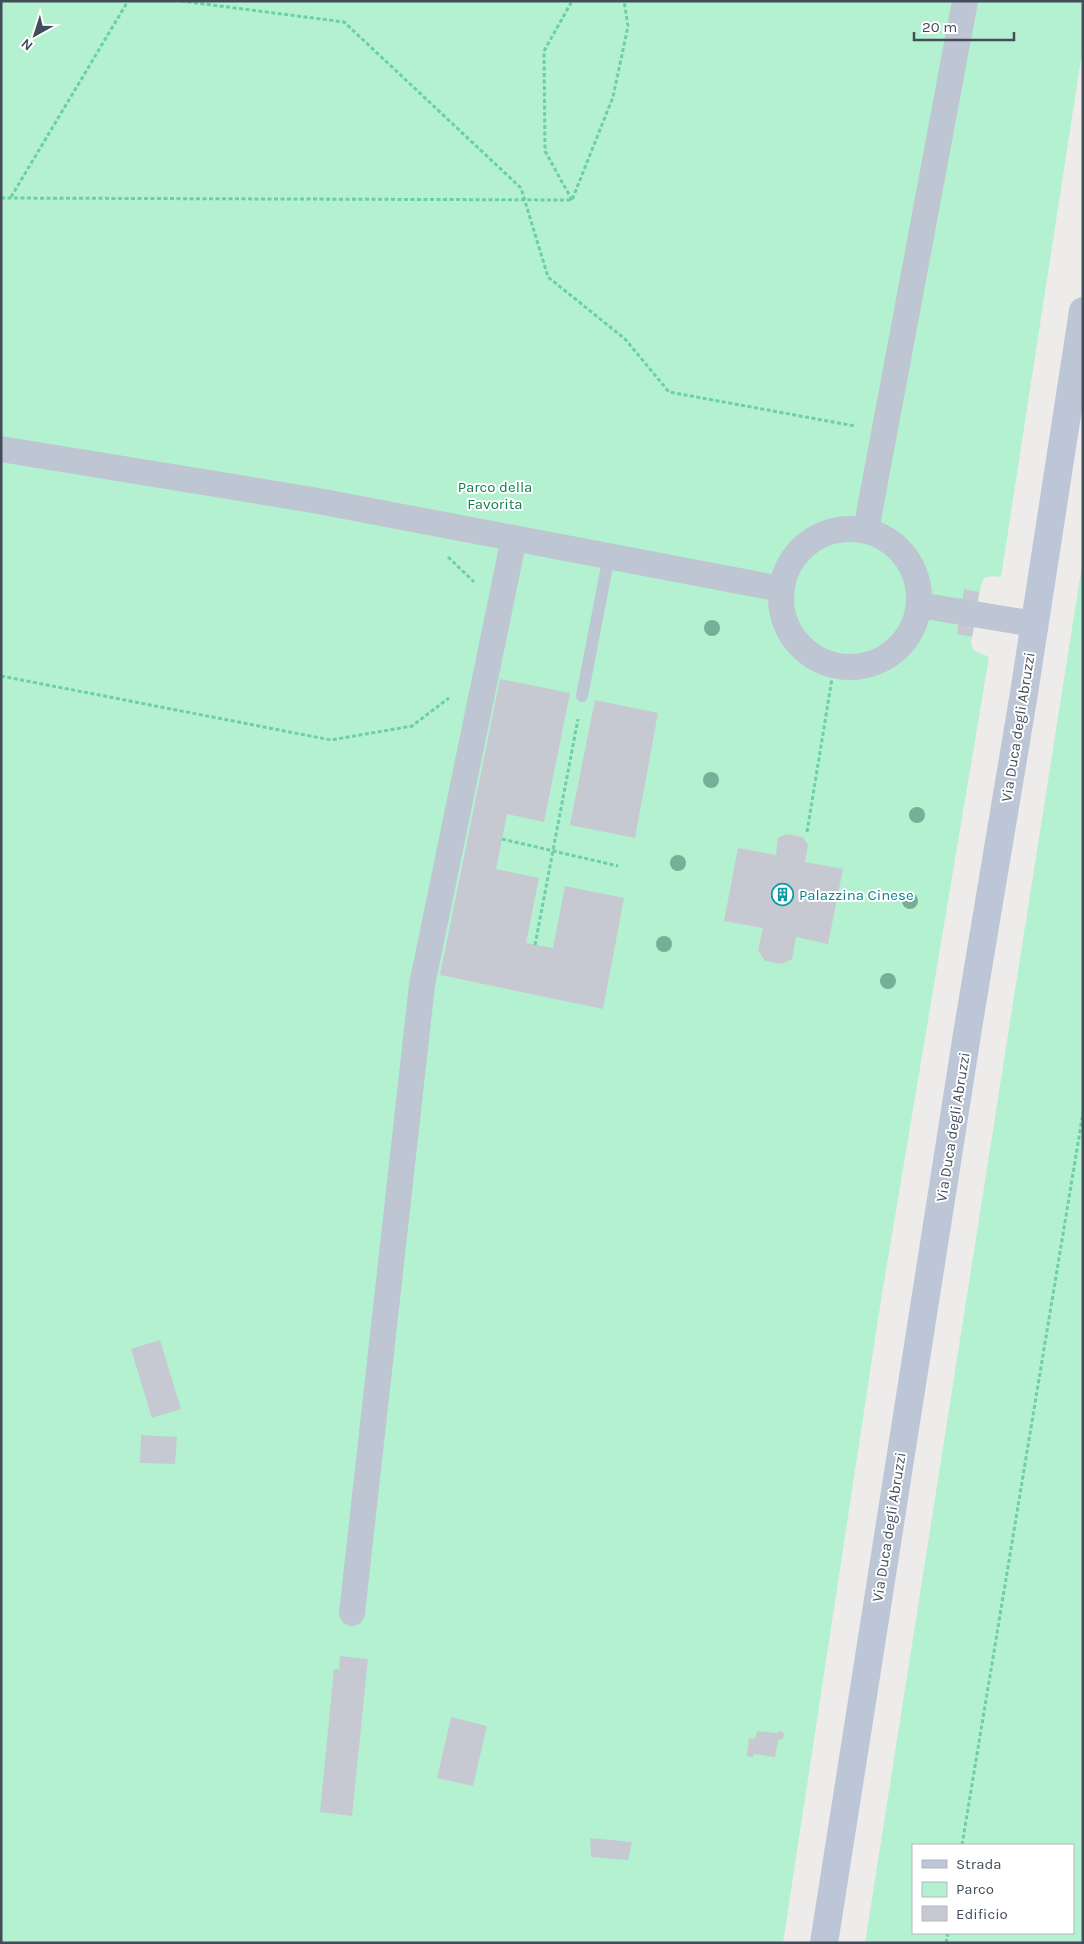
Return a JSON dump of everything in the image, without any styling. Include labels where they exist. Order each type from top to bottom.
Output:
[{"type":"street","points":[[866,530],[965,1]]},
{"type":"street","name":"Via Duca degli Abruzzi","points":[[824,1943],[1083,311]]},
{"type":"street","points":[[1,449],[314,500],[781,589]]},
{"type":"street","points":[[842,529],[866,530],[884,538],[900,550],[912,566],[918,585],[919,605],[914,624],[904,641],[890,654],[873,664],[854,667],[834,666],[815,658],[799,645],[788,628],[781,609],[781,589],[788,566],[801,548],[820,534],[842,529]]},
{"type":"street","points":[[352,1613],[422,985],[514,538]]},
{"type":"street","points":[[919,605],[1034,624]]},
{"type":"lane","points":[[582,696],[608,556]]},
{"type":"path","points":[[10,198],[128,1]]},
{"type":"path","points":[[181,1],[344,22],[521,188],[548,277],[625,339],[669,392],[885,431]]},
{"type":"path","points":[[572,1],[544,51],[545,151],[572,200]]},
{"type":"path","points":[[572,200],[613,97],[628,26],[624,1]]},
{"type":"path","points":[[1,198],[572,200]]},
{"type":"path","points":[[446,556],[478,586]]},
{"type":"path","points":[[807,832],[834,666]]},
{"type":"path","points":[[1,676],[332,740],[412,726],[452,696]]},
{"type":"path","points":[[535,945],[582,696]]},
{"type":"path","points":[[502,840],[618,866]]},
{"type":"path","points":[[962,1844],[1083,1113]]},
{"type":"green space","name":"Parco della Favorita","points":[[1,1],[1083,1],[1083,46],[1001,577],[992,576],[984,578],[981,585],[971,643],[973,650],[989,657],[881,1300],[783,1943],[1,1943]]},
{"type":"green space","points":[[1083,559],[1083,1943],[865,1943]]},
{"type":"building","points":[[964,589],[979,592],[977,605],[962,602]]},
{"type":"building","points":[[959,620],[975,622],[972,637],[957,634]]},
{"type":"building","points":[[500,679],[570,693],[544,822],[507,814],[496,869],[539,878],[526,943],[553,948],[565,886],[624,898],[603,1009],[440,975]]},
{"type":"building","points":[[595,700],[658,713],[635,838],[570,825]]},
{"type":"building","name":"Palazzina Cinese","points":[[786,834],[803,837],[808,845],[805,862],[843,869],[828,944],[796,937],[792,959],[782,964],[765,961],[758,950],[763,928],[724,921],[738,848],[776,855],[778,838]]},
{"type":"building","points":[[160,1340],[181,1409],[152,1418],[131,1349]]},
{"type":"building","points":[[141,1435],[177,1437],[175,1464],[140,1463]]},
{"type":"building","points":[[340,1656],[368,1659],[352,1816],[320,1812],[334,1669],[339,1669]]},
{"type":"building","points":[[451,1717],[487,1726],[473,1786],[437,1778]]},
{"type":"building","points":[[757,1731],[776,1733],[780,1731],[784,1733],[783,1739],[778,1740],[775,1757],[754,1754],[753,1757],[747,1756],[749,1738],[755,1739]]},
{"type":"building","points":[[590,1838],[632,1842],[628,1860],[591,1857]]},
{"type":"place","name":"Palazzina Cinese","points":[[783,895]]}]
